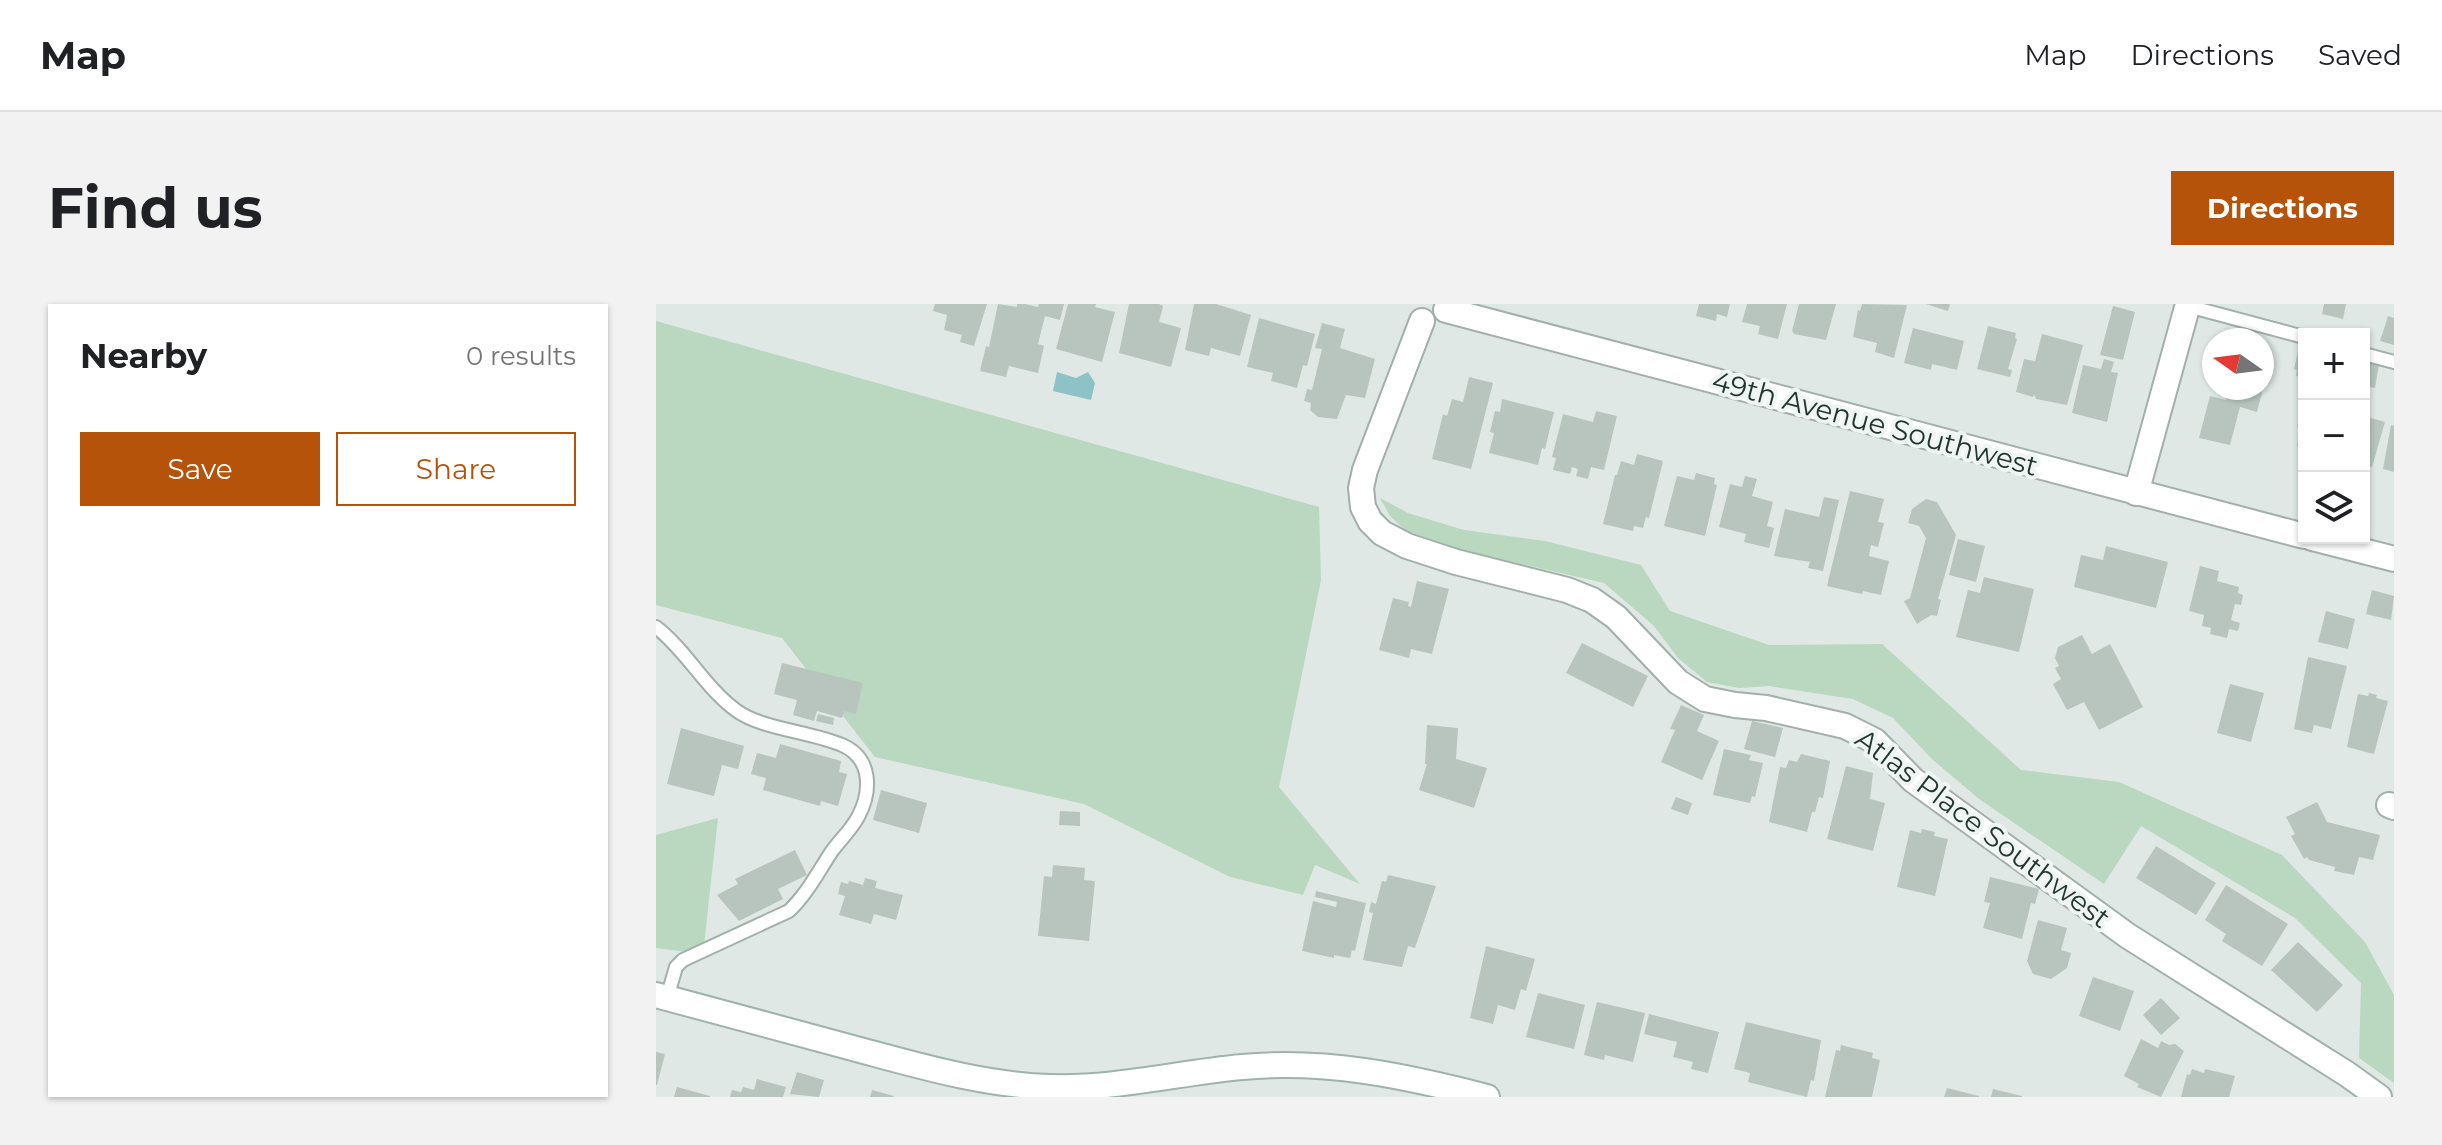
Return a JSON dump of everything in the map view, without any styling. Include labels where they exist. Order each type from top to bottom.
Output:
[{"type":"street","points":[[2136,493],[2185,305]]},
{"type":"street","points":[[1416,313],[1436,322],[1446,307]]},
{"type":"street","name":"49th Avenue Southwest","points":[[1446,307],[2298,534]]},
{"type":"street","name":"Atlas Place Southwest","points":[[1416,313],[1361,488],[1363,507],[1370,521],[1382,533],[1407,546],[1456,562],[1567,590],[1592,600],[1616,617],[1678,682],[1705,699],[1766,708],[1845,726],[1875,741],[1913,780],[2128,936],[2379,1097]]},
{"type":"street","points":[[2335,544],[2394,559]]},
{"type":"street","points":[[662,996],[986,1081],[1050,1087],[1130,1084],[1242,1067],[1303,1065],[1351,1068],[1414,1078],[1487,1097]]},
{"type":"lane","points":[[2185,305],[2298,335]]},
{"type":"lane","points":[[2370,356],[2394,362]]},
{"type":"lane","points":[[656,627],[668,636],[707,683],[739,712],[843,745],[860,758],[867,773],[868,790],[856,820],[799,902],[789,911],[683,960],[676,967],[662,996]]},
{"type":"green space","points":[[656,321],[1319,507],[1321,580],[1279,787],[1360,884],[1315,865],[1303,895],[1230,877],[1084,804],[875,757],[782,638],[656,605]]},
{"type":"green space","points":[[1380,498],[1408,513],[1464,530],[1545,541],[1641,565],[1670,611],[1769,645],[1882,644],[2021,770],[2119,782],[2282,855],[2365,942],[2394,995],[2394,1083],[2359,1058],[2361,983],[2295,918],[2141,826],[2104,884],[1979,799],[1932,759],[1893,718],[1853,699],[1769,686],[1739,688],[1707,682],[1678,658],[1654,626],[1604,583],[1466,551],[1406,531],[1390,516]]},
{"type":"green space","points":[[718,818],[703,954],[656,948],[656,835]]},
{"type":"water","points":[[1057,372],[1076,378],[1088,372],[1095,383],[1091,400],[1053,391]]},
{"type":"building","points":[[935,304],[987,304],[974,346],[960,342],[962,335],[944,330],[947,315],[933,311]]},
{"type":"building","points":[[998,304],[1038,307],[1039,304],[1064,304],[1060,320],[1045,316],[1038,344],[1044,346],[1038,373],[1009,366],[1006,377],[980,371],[986,346],[989,347]]},
{"type":"building","points":[[1068,304],[1096,304],[1095,307],[1115,312],[1102,362],[1056,349]]},
{"type":"building","points":[[1129,304],[1159,304],[1163,306],[1159,322],[1181,328],[1171,367],[1119,353]]},
{"type":"building","points":[[1194,304],[1216,304],[1251,315],[1240,356],[1211,348],[1209,356],[1185,350]]},
{"type":"building","points":[[1699,304],[1730,304],[1727,317],[1717,314],[1716,321],[1696,316]]},
{"type":"building","points":[[1747,304],[1787,304],[1778,339],[1758,334],[1760,326],[1742,322]]},
{"type":"building","points":[[1799,304],[1836,304],[1826,340],[1794,334],[1792,331]]},
{"type":"building","points":[[1862,304],[1907,305],[1894,358],[1875,352],[1877,343],[1853,337]]},
{"type":"building","points":[[1926,304],[1950,304],[1948,311]]},
{"type":"building","points":[[2324,304],[2346,304],[2343,319],[2322,314]]},
{"type":"building","points":[[2113,306],[2135,312],[2123,360],[2100,355]]},
{"type":"building","points":[[2388,316],[2394,318],[2394,345],[2380,341]]},
{"type":"building","points":[[1259,318],[1315,334],[1307,366],[1303,365],[1297,388],[1271,381],[1273,373],[1247,367]]},
{"type":"building","points":[[1322,323],[1345,329],[1340,348],[1375,359],[1365,398],[1346,395],[1337,419],[1318,417],[1310,410],[1311,403],[1304,401],[1307,389],[1312,390],[1322,349],[1315,348]]},
{"type":"building","points":[[1988,326],[2016,333],[2008,369],[2012,370],[2010,377],[1977,369]]},
{"type":"building","points":[[1913,328],[1964,341],[1957,370],[1932,364],[1931,370],[1904,363]]},
{"type":"building","points":[[2042,334],[2083,345],[2067,405],[2036,399],[2034,394],[2033,397],[2016,392],[2024,359],[2035,361]]},
{"type":"building","points":[[2298,352],[2298,377],[2294,369]]},
{"type":"building","points":[[2104,359],[2114,362],[2111,372],[2118,373],[2107,422],[2072,413],[2083,365],[2101,369]]},
{"type":"building","points":[[2370,363],[2379,365],[2375,388],[2370,387]]},
{"type":"building","points":[[1469,377],[1493,383],[1471,469],[1432,459],[1443,414],[1447,416],[1452,399],[1463,402]]},
{"type":"building","points":[[1502,399],[1554,412],[1538,465],[1489,453],[1495,411],[1500,412]]},
{"type":"building","points":[[2209,400],[2260,400],[2257,412],[2240,407],[2230,445],[2199,438]]},
{"type":"building","points":[[1596,411],[1617,416],[1604,470],[1591,467],[1588,479],[1576,476],[1578,469],[1572,467],[1570,474],[1553,470],[1556,458],[1552,457],[1563,414],[1593,422]]},
{"type":"building","points":[[2370,418],[2385,422],[2370,466]]},
{"type":"building","points":[[2391,425],[2394,426],[2394,472],[2383,469]]},
{"type":"building","points":[[1637,454],[1663,461],[1649,518],[1646,517],[1643,528],[1634,526],[1633,531],[1603,524],[1621,461],[1634,465]]},
{"type":"building","points":[[1696,473],[1715,478],[1714,484],[1717,485],[1705,536],[1664,526],[1677,476],[1694,480]]},
{"type":"building","points":[[1745,476],[1757,479],[1752,496],[1773,502],[1767,526],[1774,528],[1769,548],[1744,542],[1746,534],[1719,527],[1730,484],[1742,487]]},
{"type":"building","points":[[1850,491],[1884,499],[1878,522],[1884,523],[1878,547],[1871,545],[1869,556],[1889,561],[1881,595],[1827,586]]},
{"type":"building","points":[[1824,497],[1839,500],[1823,571],[1808,568],[1810,562],[1774,556],[1785,509],[1819,517]]},
{"type":"building","points":[[1926,499],[1937,502],[1956,535],[1938,599],[1941,600],[1937,616],[1931,615],[1917,624],[1904,601],[1910,598],[1926,538],[1919,526],[1908,523],[1912,509]]},
{"type":"building","points":[[1958,539],[1985,546],[1976,582],[1949,575]]},
{"type":"building","points":[[2106,546],[2168,562],[2156,608],[2074,587],[2081,555],[2103,560]]},
{"type":"building","points":[[2200,566],[2219,571],[2217,581],[2239,587],[2238,593],[2243,595],[2241,605],[2235,604],[2231,620],[2240,623],[2238,631],[2229,629],[2227,638],[2210,634],[2211,628],[2202,626],[2204,615],[2189,611]]},
{"type":"building","points":[[1984,577],[2034,589],[2019,652],[1956,637],[1968,590],[1980,593]]},
{"type":"building","points":[[1417,581],[1449,589],[1432,654],[1411,649],[1409,658],[1379,650],[1393,598],[1409,602],[1408,606],[1411,607]]},
{"type":"building","points":[[2372,590],[2394,596],[2391,620],[2366,614]]},
{"type":"building","points":[[2326,611],[2355,619],[2348,649],[2318,642]]},
{"type":"building","points":[[2082,635],[2092,654],[2110,644],[2143,707],[2099,730],[2084,702],[2067,710],[2053,684],[2061,679],[2055,668],[2059,666],[2055,658],[2058,647]]},
{"type":"building","points":[[1582,643],[1648,676],[1633,707],[1566,673]]},
{"type":"building","points":[[2308,657],[2347,666],[2331,729],[2314,725],[2312,733],[2294,729]]},
{"type":"building","points":[[782,663],[863,683],[856,714],[844,711],[842,718],[817,711],[814,721],[793,715],[797,700],[774,694]]},
{"type":"building","points":[[2230,684],[2264,693],[2251,742],[2217,733]]},
{"type":"building","points":[[2369,693],[2388,701],[2374,754],[2347,747],[2358,694],[2368,696]]},
{"type":"building","points":[[1681,705],[1704,715],[1697,731],[1719,741],[1702,780],[1661,762],[1675,730],[1670,729]]},
{"type":"building","points":[[818,714],[834,718],[833,725],[816,721]]},
{"type":"building","points":[[1752,721],[1783,728],[1775,757],[1744,749]]},
{"type":"building","points":[[1427,725],[1458,728],[1456,759],[1487,768],[1474,808],[1419,790],[1427,764]]},
{"type":"building","points":[[681,728],[744,746],[738,769],[722,765],[714,796],[667,784]]},
{"type":"building","points":[[780,744],[841,761],[839,772],[847,774],[838,806],[821,801],[820,806],[763,790],[766,778],[751,774],[757,753],[776,758]]},
{"type":"building","points":[[1724,749],[1751,755],[1749,760],[1763,763],[1755,797],[1752,796],[1750,803],[1713,795]]},
{"type":"building","points":[[1801,754],[1830,761],[1823,798],[1819,797],[1807,832],[1769,822],[1780,767],[1786,768],[1789,760],[1797,762]]},
{"type":"building","points":[[1846,766],[1873,773],[1870,799],[1885,803],[1873,851],[1827,839]]},
{"type":"building","points":[[881,790],[927,803],[919,833],[873,820]]},
{"type":"building","points":[[1676,797],[1692,803],[1688,815],[1671,809]]},
{"type":"building","points":[[2317,802],[2327,822],[2380,835],[2373,860],[2359,857],[2354,875],[2334,871],[2335,867],[2307,857],[2304,859],[2291,836],[2295,834],[2286,817]]},
{"type":"building","points":[[1060,811],[1080,812],[1080,826],[1059,825]]},
{"type":"building","points":[[1922,829],[1948,839],[1935,896],[1897,887],[1910,830],[1921,833]]},
{"type":"building","points":[[2156,846],[2216,883],[2196,915],[2136,878]]},
{"type":"building","points":[[795,850],[807,875],[778,889],[783,899],[739,921],[717,895],[738,884],[735,879]]},
{"type":"building","points":[[1053,865],[1085,868],[1084,880],[1095,881],[1089,941],[1038,936],[1044,876],[1052,877]]},
{"type":"building","points":[[1388,875],[1436,886],[1415,948],[1408,946],[1402,967],[1363,960],[1373,913],[1369,912],[1371,902],[1376,904],[1382,881],[1386,882]]},
{"type":"building","points":[[1990,877],[2039,889],[2035,904],[2031,903],[2022,939],[1983,928],[1990,903],[1984,902]]},
{"type":"building","points":[[865,878],[877,881],[875,888],[903,895],[896,920],[874,914],[871,924],[839,915],[845,896],[838,894],[841,882],[863,885]]},
{"type":"building","points":[[2226,885],[2288,924],[2262,966],[2222,941],[2226,934],[2205,920]]},
{"type":"building","points":[[1316,891],[1366,903],[1355,951],[1352,950],[1350,958],[1302,951],[1313,901],[1336,907],[1337,902],[1315,897]]},
{"type":"building","points":[[2038,920],[2067,928],[2061,950],[2071,953],[2067,968],[2051,979],[2033,974],[2027,961]]},
{"type":"building","points":[[2298,942],[2343,985],[2317,1012],[2271,970]]},
{"type":"building","points":[[1486,946],[1535,959],[1526,991],[1521,989],[1515,1010],[1498,1005],[1493,1024],[1470,1018]]},
{"type":"building","points":[[2093,977],[2134,991],[2120,1031],[2079,1016]]},
{"type":"building","points":[[1538,993],[1585,1005],[1574,1049],[1526,1037]]},
{"type":"building","points":[[2161,998],[2180,1018],[2161,1035],[2143,1015]]},
{"type":"building","points":[[1597,1002],[1645,1013],[1633,1062],[1605,1055],[1604,1060],[1584,1055]]},
{"type":"building","points":[[1649,1014],[1719,1032],[1708,1073],[1691,1069],[1693,1062],[1673,1057],[1677,1042],[1644,1034]]},
{"type":"building","points":[[1746,1022],[1821,1040],[1814,1081],[1811,1080],[1807,1097],[1748,1082],[1750,1073],[1734,1069]]},
{"type":"building","points":[[2141,1039],[2158,1048],[2161,1041],[2175,1044],[2184,1051],[2161,1097],[2137,1087],[2139,1084],[2124,1076]]},
{"type":"building","points":[[1841,1045],[1873,1053],[1872,1058],[1880,1060],[1872,1097],[1825,1097],[1836,1050],[1840,1051]]},
{"type":"building","points":[[656,1052],[665,1054],[657,1085],[656,1085]]},
{"type":"building","points":[[2192,1069],[2235,1076],[2229,1097],[2181,1097],[2187,1074],[2190,1075]]},
{"type":"building","points":[[797,1072],[824,1080],[819,1097],[790,1094]]},
{"type":"building","points":[[757,1079],[786,1087],[783,1097],[730,1097],[732,1090],[741,1092],[743,1087],[754,1090]]},
{"type":"building","points":[[677,1087],[710,1096],[710,1097],[674,1097]]},
{"type":"building","points":[[1947,1088],[1979,1096],[1979,1097],[1944,1097]]},
{"type":"building","points":[[1993,1089],[2022,1096],[2022,1097],[1991,1097]]},
{"type":"building","points":[[872,1090],[894,1096],[870,1097]]}]
